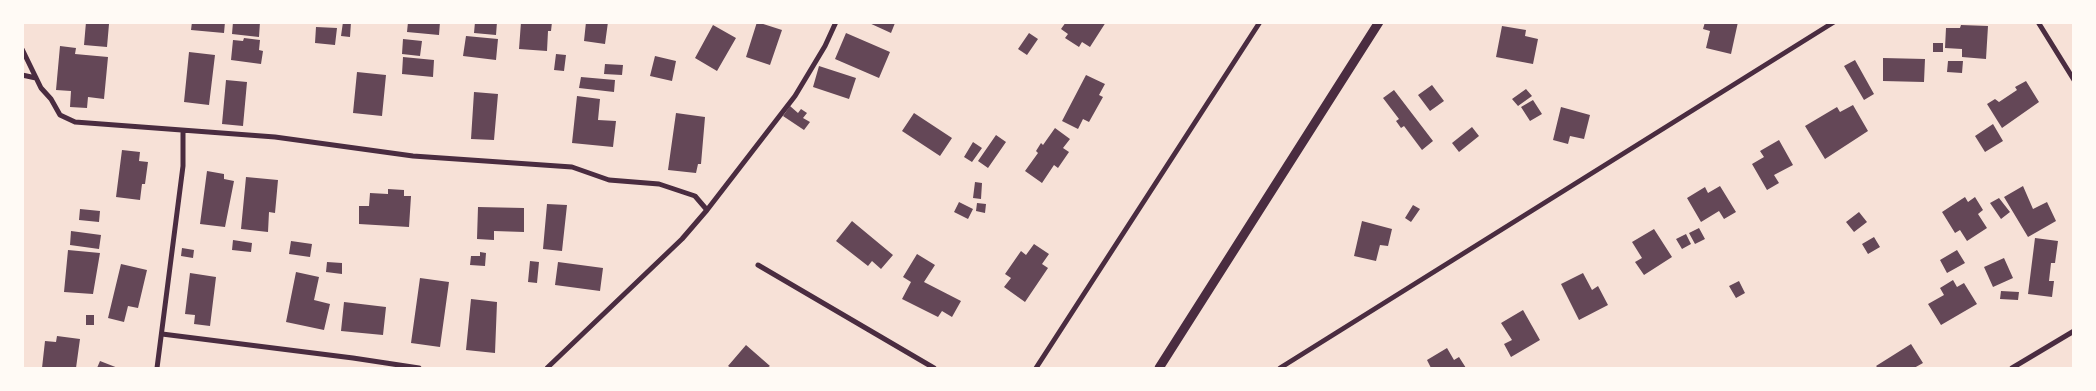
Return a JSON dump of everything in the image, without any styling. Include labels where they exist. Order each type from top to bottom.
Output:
[{"type":"main road","points":[[1159,368],[1379,22]]},
{"type":"street","points":[[547,368],[682,239],[707,210],[795,96],[825,46],[836,22]]},
{"type":"street","points":[[1036,368],[1260,22]]},
{"type":"street","points":[[1280,368],[1834,22]]},
{"type":"street","points":[[2038,22],[2074,80]]},
{"type":"street","points":[[22,49],[36,78],[60,115],[75,122],[276,137],[413,156],[572,166],[609,180],[668,187],[695,196],[707,210]]},
{"type":"street","points":[[22,75],[36,78]]},
{"type":"street","points":[[157,368],[183,166],[183,131]]},
{"type":"street","points":[[758,265],[934,368]]},
{"type":"street","points":[[2012,368],[2074,331]]},
{"type":"street","points":[[162,334],[420,368]]},
{"type":"building","points":[[86,22],[109,24],[107,47],[84,45]]},
{"type":"building","points":[[192,22],[225,22],[224,33],[191,30]]},
{"type":"building","points":[[233,22],[260,22],[259,37],[232,34]]},
{"type":"building","points":[[343,22],[351,22],[350,37],[341,36]]},
{"type":"building","points":[[408,22],[440,22],[439,35],[407,32]]},
{"type":"building","points":[[475,22],[497,22],[496,35],[474,33]]},
{"type":"building","points":[[521,22],[552,22],[551,31],[548,31],[547,51],[519,49]]},
{"type":"building","points":[[586,22],[608,22],[605,44],[584,41]]},
{"type":"building","points":[[757,22],[782,30],[770,65],[746,57]]},
{"type":"building","points":[[867,22],[894,22],[895,23],[891,33]]},
{"type":"building","points":[[1066,22],[1106,22],[1090,47],[1082,42],[1079,47],[1065,38],[1068,34],[1061,29]]},
{"type":"building","points":[[1705,22],[1738,22],[1731,54],[1706,48],[1710,31],[1703,29]]},
{"type":"building","points":[[713,25],[736,38],[717,71],[695,58]]},
{"type":"building","points":[[1961,25],[1988,26],[1986,59],[1962,57],[1962,49],[1945,48],[1946,28],[1960,28]]},
{"type":"building","points":[[1502,26],[1526,30],[1525,36],[1538,39],[1533,64],[1496,57]]},
{"type":"building","points":[[316,27],[337,28],[335,45],[315,43]]},
{"type":"building","points":[[846,33],[890,52],[879,78],[835,59]]},
{"type":"building","points":[[1029,33],[1038,39],[1027,55],[1018,49]]},
{"type":"building","points":[[466,36],[498,39],[496,60],[463,56]]},
{"type":"building","points":[[244,38],[260,40],[259,50],[263,51],[261,64],[231,60],[233,40],[243,41]]},
{"type":"building","points":[[403,39],[422,41],[420,56],[402,54]]},
{"type":"building","points":[[1933,43],[1943,43],[1943,52],[1933,52]]},
{"type":"building","points":[[60,46],[76,48],[75,54],[108,57],[104,99],[88,97],[87,108],[70,107],[71,91],[56,90]]},
{"type":"building","points":[[189,52],[215,55],[209,105],[184,102]]},
{"type":"building","points":[[556,54],[566,55],[564,71],[554,70]]},
{"type":"building","points":[[655,56],[676,61],[672,81],[650,76]]},
{"type":"building","points":[[403,57],[434,60],[433,77],[402,74]]},
{"type":"building","points":[[1883,58],[1925,59],[1924,82],[1883,81]]},
{"type":"building","points":[[1855,60],[1874,94],[1864,100],[1844,66]]},
{"type":"building","points":[[1948,61],[1963,61],[1962,73],[1947,72]]},
{"type":"building","points":[[605,64],[623,65],[622,75],[604,74]]},
{"type":"building","points":[[819,66],[856,78],[849,99],[813,87]]},
{"type":"building","points":[[357,72],[386,75],[382,116],[353,113]]},
{"type":"building","points":[[1086,75],[1105,84],[1099,95],[1103,97],[1089,122],[1083,119],[1078,129],[1062,121]]},
{"type":"building","points":[[581,77],[615,80],[614,92],[579,88]]},
{"type":"building","points":[[226,80],[247,82],[243,126],[222,124]]},
{"type":"building","points":[[2026,81],[2039,102],[2002,128],[1987,104],[1995,99],[1999,102],[2017,90],[2015,87]]},
{"type":"building","points":[[1432,85],[1444,101],[1430,111],[1418,95]]},
{"type":"building","points":[[1526,89],[1532,96],[1518,106],[1512,99]]},
{"type":"building","points":[[1394,90],[1433,141],[1422,150],[1404,126],[1401,128],[1396,121],[1399,119],[1383,98]]},
{"type":"building","points":[[474,92],[498,94],[494,140],[471,139]]},
{"type":"building","points":[[577,96],[600,99],[598,120],[616,121],[613,147],[572,143]]},
{"type":"building","points":[[1533,100],[1542,114],[1530,121],[1521,107]]},
{"type":"building","points":[[1853,105],[1868,131],[1825,159],[1805,126],[1837,107],[1840,112]]},
{"type":"building","points":[[790,106],[798,113],[801,109],[807,113],[803,118],[810,122],[804,130],[783,116]]},
{"type":"building","points":[[1561,107],[1590,115],[1584,139],[1570,136],[1568,144],[1553,140]]},
{"type":"building","points":[[676,113],[705,117],[701,164],[698,164],[696,173],[668,170]]},
{"type":"building","points":[[914,113],[952,138],[940,156],[902,131]]},
{"type":"building","points":[[1993,124],[2003,141],[1985,152],[1975,136]]},
{"type":"building","points":[[1472,127],[1479,136],[1459,152],[1452,143]]},
{"type":"building","points":[[1055,128],[1070,139],[1063,148],[1069,152],[1058,168],[1054,165],[1042,183],[1025,171],[1038,153],[1036,151],[1041,143],[1043,145]]},
{"type":"building","points":[[996,135],[1006,142],[988,168],[978,161]]},
{"type":"building","points":[[1779,140],[1793,165],[1774,175],[1779,183],[1767,190],[1752,164],[1764,157],[1760,151]]},
{"type":"building","points":[[973,142],[982,148],[972,162],[964,157]]},
{"type":"building","points":[[122,150],[140,152],[139,161],[148,162],[145,184],[142,184],[140,200],[116,197]]},
{"type":"building","points":[[207,171],[224,174],[224,179],[234,181],[225,227],[200,224]]},
{"type":"building","points":[[246,177],[278,180],[275,213],[269,212],[268,232],[241,229]]},
{"type":"building","points":[[975,182],[982,183],[981,199],[973,198]]},
{"type":"building","points":[[1720,186],[1736,212],[1724,219],[1719,211],[1701,222],[1687,198],[1705,187],[1708,193]]},
{"type":"building","points":[[2023,186],[2033,209],[2047,202],[2056,221],[2028,237],[2004,197]]},
{"type":"building","points":[[388,189],[404,190],[404,196],[411,196],[409,227],[359,224],[359,206],[369,206],[370,193],[388,194]]},
{"type":"building","points":[[1965,197],[1968,202],[1975,197],[1983,210],[1978,214],[1987,228],[1967,241],[1960,230],[1955,233],[1942,212]]},
{"type":"building","points":[[1999,198],[2010,212],[2001,219],[1990,203]]},
{"type":"building","points":[[959,202],[973,209],[968,219],[954,212]]},
{"type":"building","points":[[977,203],[986,204],[985,213],[976,211]]},
{"type":"building","points":[[547,204],[567,205],[562,251],[543,249]]},
{"type":"building","points":[[1413,205],[1420,209],[1411,222],[1405,218]]},
{"type":"building","points":[[478,207],[524,208],[524,232],[494,231],[494,240],[477,239]]},
{"type":"building","points":[[80,209],[100,211],[99,222],[79,220]]},
{"type":"building","points":[[1859,212],[1867,222],[1854,232],[1846,222]]},
{"type":"building","points":[[852,221],[893,255],[881,269],[872,261],[868,266],[836,241]]},
{"type":"building","points":[[1362,221],[1392,229],[1388,246],[1380,245],[1376,261],[1354,256]]},
{"type":"building","points":[[1699,228],[1705,239],[1695,244],[1689,233]]},
{"type":"building","points":[[1654,229],[1672,257],[1644,275],[1635,262],[1642,258],[1632,242]]},
{"type":"building","points":[[71,231],[101,235],[99,249],[70,245]]},
{"type":"building","points":[[1686,234],[1691,244],[1682,249],[1676,239]]},
{"type":"building","points":[[1874,237],[1880,247],[1868,254],[1862,244]]},
{"type":"building","points":[[2035,238],[2058,241],[2055,263],[2051,263],[2049,281],[2054,281],[2052,297],[2028,294]]},
{"type":"building","points":[[233,240],[252,243],[251,252],[232,250]]},
{"type":"building","points":[[291,241],[312,244],[310,257],[289,254]]},
{"type":"building","points":[[1034,244],[1049,254],[1042,264],[1048,268],[1025,302],[1004,287],[1011,278],[1005,274],[1021,251],[1026,255]]},
{"type":"building","points":[[182,248],[194,250],[193,258],[181,256]]},
{"type":"building","points":[[68,250],[100,253],[93,294],[64,292]]},
{"type":"building","points":[[1957,250],[1965,263],[1947,273],[1940,260]]},
{"type":"building","points":[[480,252],[486,253],[485,266],[470,265],[471,256],[480,256]]},
{"type":"building","points":[[917,254],[935,265],[924,282],[961,301],[952,317],[942,311],[938,317],[902,299],[911,282],[903,277]]},
{"type":"building","points":[[2004,258],[2013,278],[1993,287],[1984,267]]},
{"type":"building","points":[[530,261],[539,262],[537,283],[528,282]]},
{"type":"building","points":[[327,262],[342,263],[342,274],[326,272]]},
{"type":"building","points":[[558,262],[603,268],[600,291],[555,285]]},
{"type":"building","points":[[121,264],[147,270],[138,308],[128,306],[124,322],[108,318]]},
{"type":"building","points":[[296,272],[319,277],[314,300],[330,304],[324,330],[286,322]]},
{"type":"building","points":[[190,273],[216,277],[210,326],[194,324],[195,315],[185,314]]},
{"type":"building","points":[[1583,273],[1592,290],[1598,286],[1608,305],[1579,320],[1561,284]]},
{"type":"building","points":[[420,278],[449,282],[440,347],[411,343]]},
{"type":"building","points":[[1953,280],[1957,287],[1964,283],[1977,304],[1941,325],[1928,304],[1944,295],[1940,288]]},
{"type":"building","points":[[1739,281],[1745,293],[1736,298],[1729,286]]},
{"type":"building","points":[[2001,291],[2019,292],[2018,300],[2000,299]]},
{"type":"building","points":[[471,299],[497,302],[495,353],[466,350]]},
{"type":"building","points":[[344,302],[386,307],[383,335],[341,331]]},
{"type":"building","points":[[1523,310],[1540,340],[1511,357],[1504,344],[1512,340],[1501,323]]},
{"type":"building","points":[[86,315],[94,315],[94,325],[86,325]]},
{"type":"building","points":[[57,336],[80,339],[76,368],[42,368],[45,341],[56,342]]},
{"type":"building","points":[[1911,344],[1923,363],[1914,368],[1878,368],[1876,366]]},
{"type":"building","points":[[746,345],[770,366],[767,368],[731,368],[728,366]]},
{"type":"building","points":[[1447,348],[1454,360],[1459,357],[1466,368],[1431,368],[1427,360]]},
{"type":"building","points":[[100,361],[118,368],[97,368]]}]
